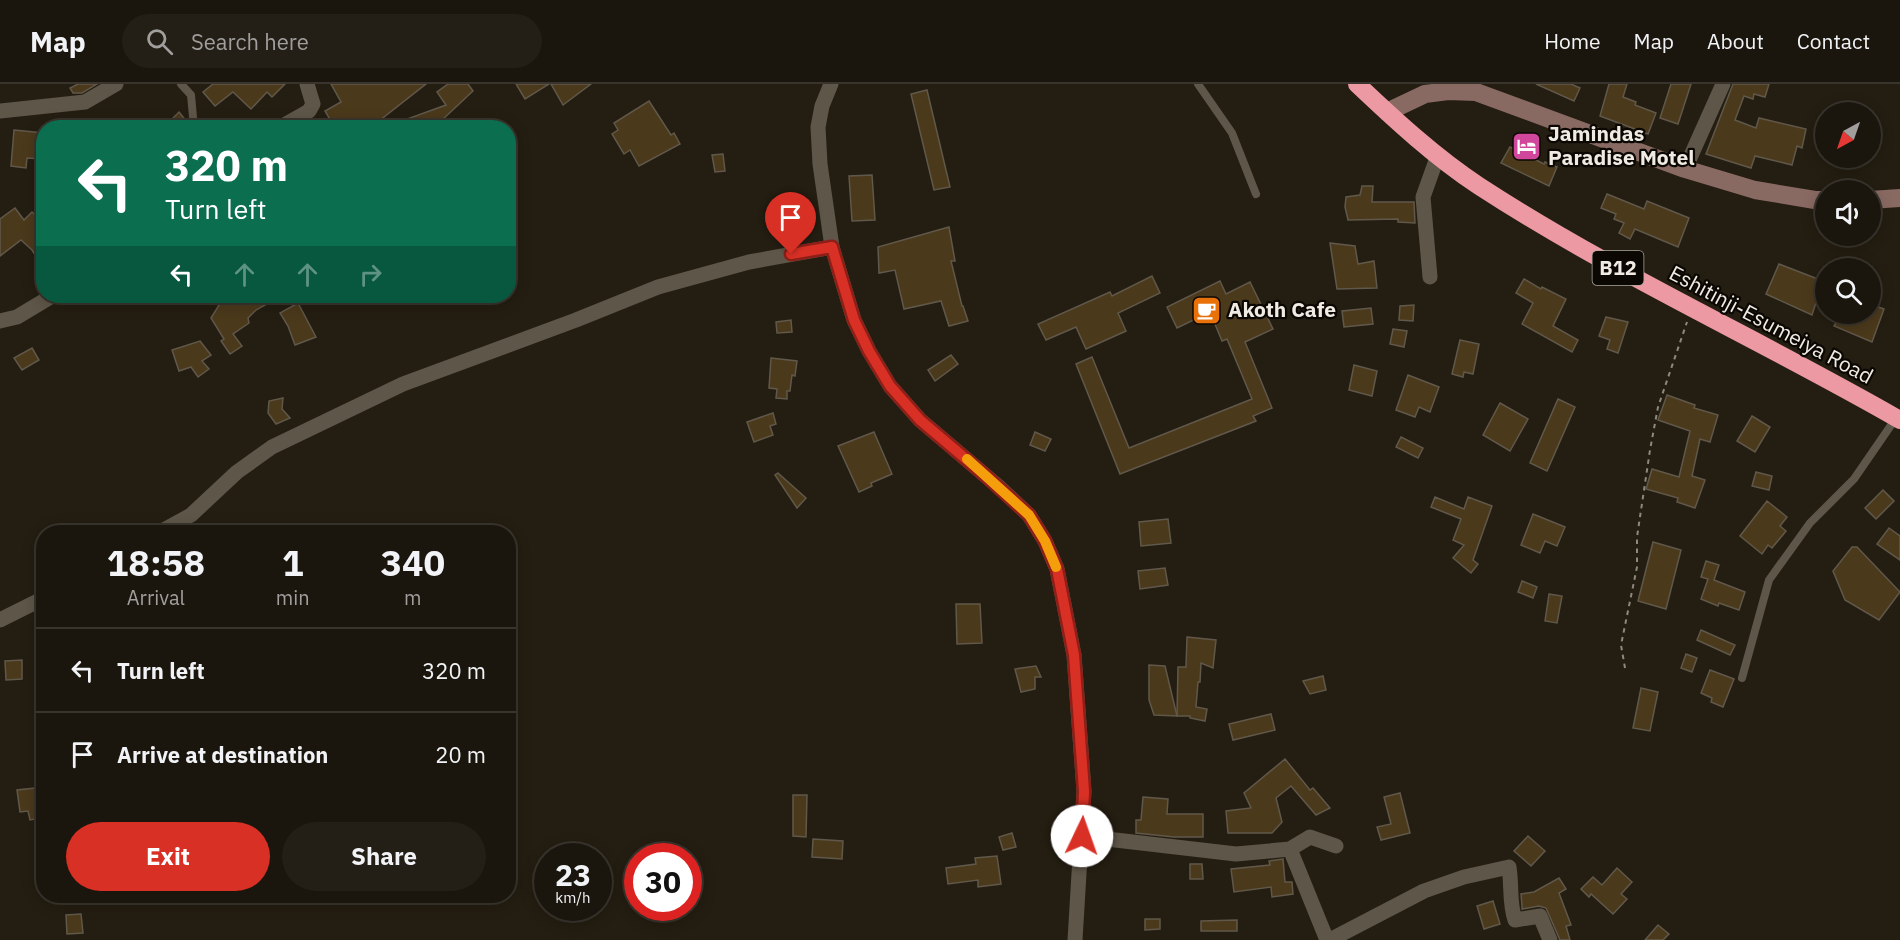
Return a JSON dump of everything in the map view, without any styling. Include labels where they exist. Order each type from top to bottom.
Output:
[{"type":"highway","name":"Eshitinji-Esumeiya Road","points":[[1357,84],[1438,155],[1488,191],[1692,309],[1898,419]]},
{"type":"street","points":[[0,111],[85,102],[116,84]]},
{"type":"street","points":[[293,120],[309,111],[313,104],[307,84]]},
{"type":"street","points":[[831,84],[822,106],[818,127],[824,201],[832,247],[854,320],[890,386],[920,420],[1029,515],[1045,541],[1057,569],[1074,655],[1084,791],[1075,940]]},
{"type":"street","points":[[1685,169],[1723,84]]},
{"type":"street","points":[[1387,112],[1425,94],[1477,88],[1685,169],[1755,190],[1815,200]]},
{"type":"street","points":[[1430,277],[1423,197],[1438,155]]},
{"type":"street","points":[[1881,199],[1900,198]]},
{"type":"street","points":[[173,525],[191,515],[237,472],[272,447],[403,384],[658,287],[749,262],[832,247]]},
{"type":"street","points":[[0,321],[17,317],[40,303]]},
{"type":"street","points":[[0,620],[36,602]]},
{"type":"street","points":[[1082,836],[1236,854],[1290,849],[1310,837],[1336,846]]},
{"type":"street","points":[[1290,849],[1329,940],[1424,891],[1464,877],[1509,867],[1512,882],[1511,908],[1515,920],[1540,916],[1550,940]]},
{"type":"lane","points":[[181,84],[190,95],[193,120]]},
{"type":"lane","points":[[1198,84],[1233,133],[1256,194]]},
{"type":"lane","points":[[1742,678],[1769,580],[1810,523],[1854,479],[1898,419]]},
{"type":"path","points":[[1625,668],[1621,645],[1637,567],[1637,537],[1658,406],[1692,309]]},
{"type":"building","points":[[78,84],[97,84],[82,93],[73,93],[70,88]]},
{"type":"building","points":[[213,84],[285,84],[272,97],[267,92],[251,109],[233,92],[215,106],[203,92]]},
{"type":"building","points":[[331,84],[426,84],[380,120],[330,120],[325,111],[341,102]]},
{"type":"building","points":[[448,84],[468,84],[473,91],[442,120],[408,120],[446,105],[437,92]]},
{"type":"building","points":[[516,84],[549,84],[525,99]]},
{"type":"building","points":[[551,84],[591,84],[563,105]]},
{"type":"building","points":[[1536,84],[1571,84],[1580,88],[1574,101]]},
{"type":"building","points":[[1609,84],[1627,84],[1623,97],[1636,102],[1635,105],[1656,113],[1648,134],[1600,116]]},
{"type":"building","points":[[1671,84],[1691,84],[1678,124],[1660,118]]},
{"type":"building","points":[[1733,84],[1769,84],[1765,97],[1754,94],[1753,99],[1744,96],[1735,120],[1756,128],[1759,118],[1806,129],[1802,148],[1797,146],[1792,165],[1755,156],[1751,168],[1706,154]]},
{"type":"building","points":[[927,90],[950,187],[934,190],[911,94]]},
{"type":"building","points":[[649,101],[671,135],[674,133],[680,144],[639,166],[630,150],[624,154],[612,134],[618,130],[614,123]]},
{"type":"building","points":[[179,112],[185,120],[171,120]]},
{"type":"building","points":[[14,130],[36,132],[36,159],[27,158],[26,168],[11,166]]},
{"type":"building","points":[[1510,147],[1544,164],[1545,162],[1557,167],[1549,186],[1501,163]]},
{"type":"building","points":[[723,154],[725,171],[715,172],[712,155]]},
{"type":"building","points":[[872,175],[875,220],[852,221],[849,176]]},
{"type":"building","points":[[1362,186],[1373,186],[1372,202],[1414,202],[1415,223],[1398,222],[1398,219],[1348,220],[1345,207],[1346,197],[1360,195]]},
{"type":"building","points":[[1607,194],[1644,209],[1647,201],[1689,218],[1678,247],[1635,229],[1630,239],[1619,233],[1624,223],[1614,219],[1616,214],[1601,208]]},
{"type":"building","points":[[15,208],[24,220],[32,212],[36,216],[36,256],[21,240],[0,256],[0,219]]},
{"type":"building","points":[[949,227],[955,261],[951,261],[968,321],[949,326],[941,301],[904,309],[895,270],[879,273],[878,247]]},
{"type":"building","points":[[1330,243],[1355,246],[1358,264],[1374,261],[1377,288],[1337,289]]},
{"type":"building","points":[[1779,264],[1815,278],[1815,306],[1812,315],[1766,294]]},
{"type":"building","points":[[1152,276],[1160,293],[1118,313],[1126,331],[1086,349],[1076,327],[1046,340],[1038,324],[1110,292],[1112,296]]},
{"type":"building","points":[[1524,279],[1566,299],[1553,326],[1578,340],[1572,352],[1522,324],[1533,303],[1516,293]]},
{"type":"building","points":[[1220,281],[1226,294],[1250,282],[1273,329],[1245,342],[1272,408],[1253,416],[1256,421],[1120,474],[1076,364],[1092,357],[1129,448],[1252,399],[1227,339],[1222,341],[1210,312],[1177,328],[1167,307]]},
{"type":"building","points":[[223,303],[268,303],[256,310],[248,318],[249,323],[233,334],[242,346],[230,354],[221,341],[224,339],[211,318]]},
{"type":"building","points":[[298,303],[316,337],[295,345],[280,313]]},
{"type":"building","points":[[1414,305],[1413,321],[1399,320],[1400,306]]},
{"type":"building","points":[[1371,308],[1373,324],[1344,327],[1342,311]]},
{"type":"building","points":[[1606,317],[1628,322],[1618,353],[1607,349],[1610,340],[1599,336]]},
{"type":"building","points":[[791,320],[792,332],[777,333],[776,322]]},
{"type":"building","points":[[1835,324],[1879,324],[1872,342],[1834,326]]},
{"type":"building","points":[[1393,329],[1407,331],[1404,347],[1390,344]]},
{"type":"building","points":[[1460,340],[1479,344],[1473,374],[1464,372],[1463,377],[1452,374]]},
{"type":"building","points":[[200,341],[211,355],[202,361],[209,369],[198,377],[191,367],[179,371],[172,350]]},
{"type":"building","points":[[32,348],[39,360],[22,370],[14,358]]},
{"type":"building","points":[[951,355],[958,364],[935,381],[928,370]]},
{"type":"building","points":[[771,358],[797,361],[790,391],[787,391],[787,399],[776,398],[777,389],[769,388]]},
{"type":"building","points":[[1354,365],[1377,371],[1372,396],[1349,390]]},
{"type":"building","points":[[1408,375],[1439,387],[1430,412],[1419,407],[1415,417],[1396,410]]},
{"type":"building","points":[[1667,395],[1695,405],[1694,408],[1718,415],[1710,442],[1700,439],[1692,476],[1705,480],[1695,508],[1677,502],[1678,498],[1646,489],[1652,469],[1679,477],[1690,431],[1658,420]]},
{"type":"building","points":[[283,398],[282,409],[290,418],[276,424],[268,413],[269,401]]},
{"type":"building","points":[[1558,399],[1575,407],[1547,471],[1530,463]]},
{"type":"building","points":[[1500,403],[1528,419],[1510,451],[1483,435]]},
{"type":"building","points":[[773,413],[776,424],[770,426],[773,435],[754,442],[747,422]]},
{"type":"building","points":[[1752,416],[1770,427],[1755,452],[1737,441]]},
{"type":"building","points":[[874,432],[892,474],[871,483],[872,486],[859,492],[838,446]]},
{"type":"building","points":[[1035,432],[1051,439],[1045,451],[1030,445]]},
{"type":"building","points":[[1401,437],[1423,448],[1418,458],[1396,447]]},
{"type":"building","points":[[1756,472],[1772,476],[1769,490],[1752,486]]},
{"type":"building","points":[[778,473],[806,498],[797,508],[775,475]]},
{"type":"building","points":[[1883,490],[1894,501],[1876,519],[1865,508]]},
{"type":"building","points":[[1435,497],[1464,509],[1468,497],[1492,506],[1473,560],[1478,564],[1471,573],[1453,558],[1464,545],[1453,540],[1461,519],[1431,507]]},
{"type":"building","points":[[1767,501],[1787,517],[1780,526],[1786,531],[1772,548],[1768,545],[1762,554],[1740,536]]},
{"type":"building","points":[[1533,514],[1565,527],[1557,546],[1545,541],[1540,553],[1521,545]]},
{"type":"building","points":[[1168,519],[1171,543],[1141,546],[1139,522]]},
{"type":"building","points":[[1889,528],[1900,536],[1900,560],[1877,544]]},
{"type":"building","points":[[1653,542],[1681,550],[1666,609],[1638,601]]},
{"type":"building","points":[[1852,547],[1857,547],[1900,592],[1879,620],[1845,600],[1833,571]]},
{"type":"building","points":[[1706,561],[1719,565],[1714,580],[1745,592],[1739,610],[1719,603],[1718,606],[1701,599],[1708,579],[1701,577]]},
{"type":"building","points":[[1165,568],[1168,585],[1140,589],[1138,571]]},
{"type":"building","points":[[1522,581],[1537,587],[1533,598],[1518,592]]},
{"type":"building","points":[[1549,594],[1562,596],[1557,623],[1545,621]]},
{"type":"building","points":[[956,604],[980,604],[982,643],[957,644]]},
{"type":"building","points":[[1701,630],[1735,645],[1730,655],[1697,640]]},
{"type":"building","points":[[1187,637],[1216,640],[1213,668],[1201,663],[1200,682],[1198,682],[1196,707],[1207,709],[1205,721],[1190,718],[1190,716],[1177,716],[1178,667],[1186,667]]},
{"type":"building","points":[[1686,654],[1697,658],[1692,672],[1681,668]]},
{"type":"building","points":[[22,660],[22,679],[6,680],[5,661]]},
{"type":"building","points":[[1149,665],[1165,666],[1177,716],[1154,715],[1149,700]]},
{"type":"building","points":[[1036,666],[1041,677],[1035,677],[1035,689],[1021,692],[1015,669]]},
{"type":"building","points":[[1710,670],[1734,679],[1723,707],[1711,702],[1712,698],[1701,693]]},
{"type":"building","points":[[1323,676],[1326,690],[1310,694],[1303,681]]},
{"type":"building","points":[[1641,688],[1658,692],[1650,731],[1633,728]]},
{"type":"building","points":[[1271,714],[1275,730],[1233,740],[1229,724]]},
{"type":"building","points":[[1285,759],[1310,790],[1313,788],[1330,808],[1316,815],[1291,786],[1276,798],[1282,822],[1272,833],[1228,833],[1226,811],[1251,808],[1244,793]]},
{"type":"building","points":[[36,788],[36,819],[30,820],[28,811],[20,812],[17,790]]},
{"type":"building","points":[[1400,793],[1410,833],[1381,840],[1377,827],[1391,824],[1384,797]]},
{"type":"building","points":[[793,795],[807,795],[806,837],[793,836]]},
{"type":"building","points":[[1143,797],[1168,799],[1167,814],[1203,814],[1203,837],[1136,833],[1136,820],[1141,820]]},
{"type":"building","points":[[1012,833],[1016,847],[1003,850],[999,837]]},
{"type":"building","points":[[1528,836],[1545,851],[1531,866],[1514,851]]},
{"type":"building","points":[[813,839],[843,841],[842,859],[812,857]]},
{"type":"building","points":[[997,856],[1001,884],[978,887],[978,880],[948,884],[946,868],[976,864],[975,858]]},
{"type":"building","points":[[1283,859],[1285,882],[1292,882],[1293,894],[1272,897],[1271,887],[1234,892],[1231,869],[1270,865],[1269,861]]},
{"type":"building","points":[[1190,864],[1202,864],[1203,879],[1190,879]]},
{"type":"building","points":[[1617,868],[1632,882],[1621,894],[1627,899],[1613,914],[1591,894],[1589,897],[1581,889],[1593,877],[1602,885]]},
{"type":"building","points":[[1559,878],[1566,889],[1559,893],[1571,925],[1566,926],[1570,940],[1560,940],[1546,908],[1539,906],[1522,909],[1521,894],[1534,892]]},
{"type":"building","points":[[1493,901],[1500,924],[1484,929],[1477,906]]},
{"type":"building","points":[[81,914],[83,933],[67,934],[66,915]]},
{"type":"building","points":[[1145,919],[1160,919],[1160,929],[1145,930]]},
{"type":"building","points":[[1237,920],[1237,931],[1201,931],[1201,921]]},
{"type":"building","points":[[1658,925],[1669,934],[1663,940],[1645,940]]},
{"type":"slow traffic","points":[[967,459],[1029,515],[1045,541],[1056,567]]},
{"type":"place","name":"Jamindas Paradise Motel","points":[[1527,146]]},
{"type":"place","name":"Akoth Cafe","points":[[1207,310]]},
{"type":"route","points":[[791,254],[832,247],[854,320],[890,386],[920,420],[962,454],[1029,515],[1045,541],[1057,569],[1074,655],[1084,791],[1082,836]]}]
